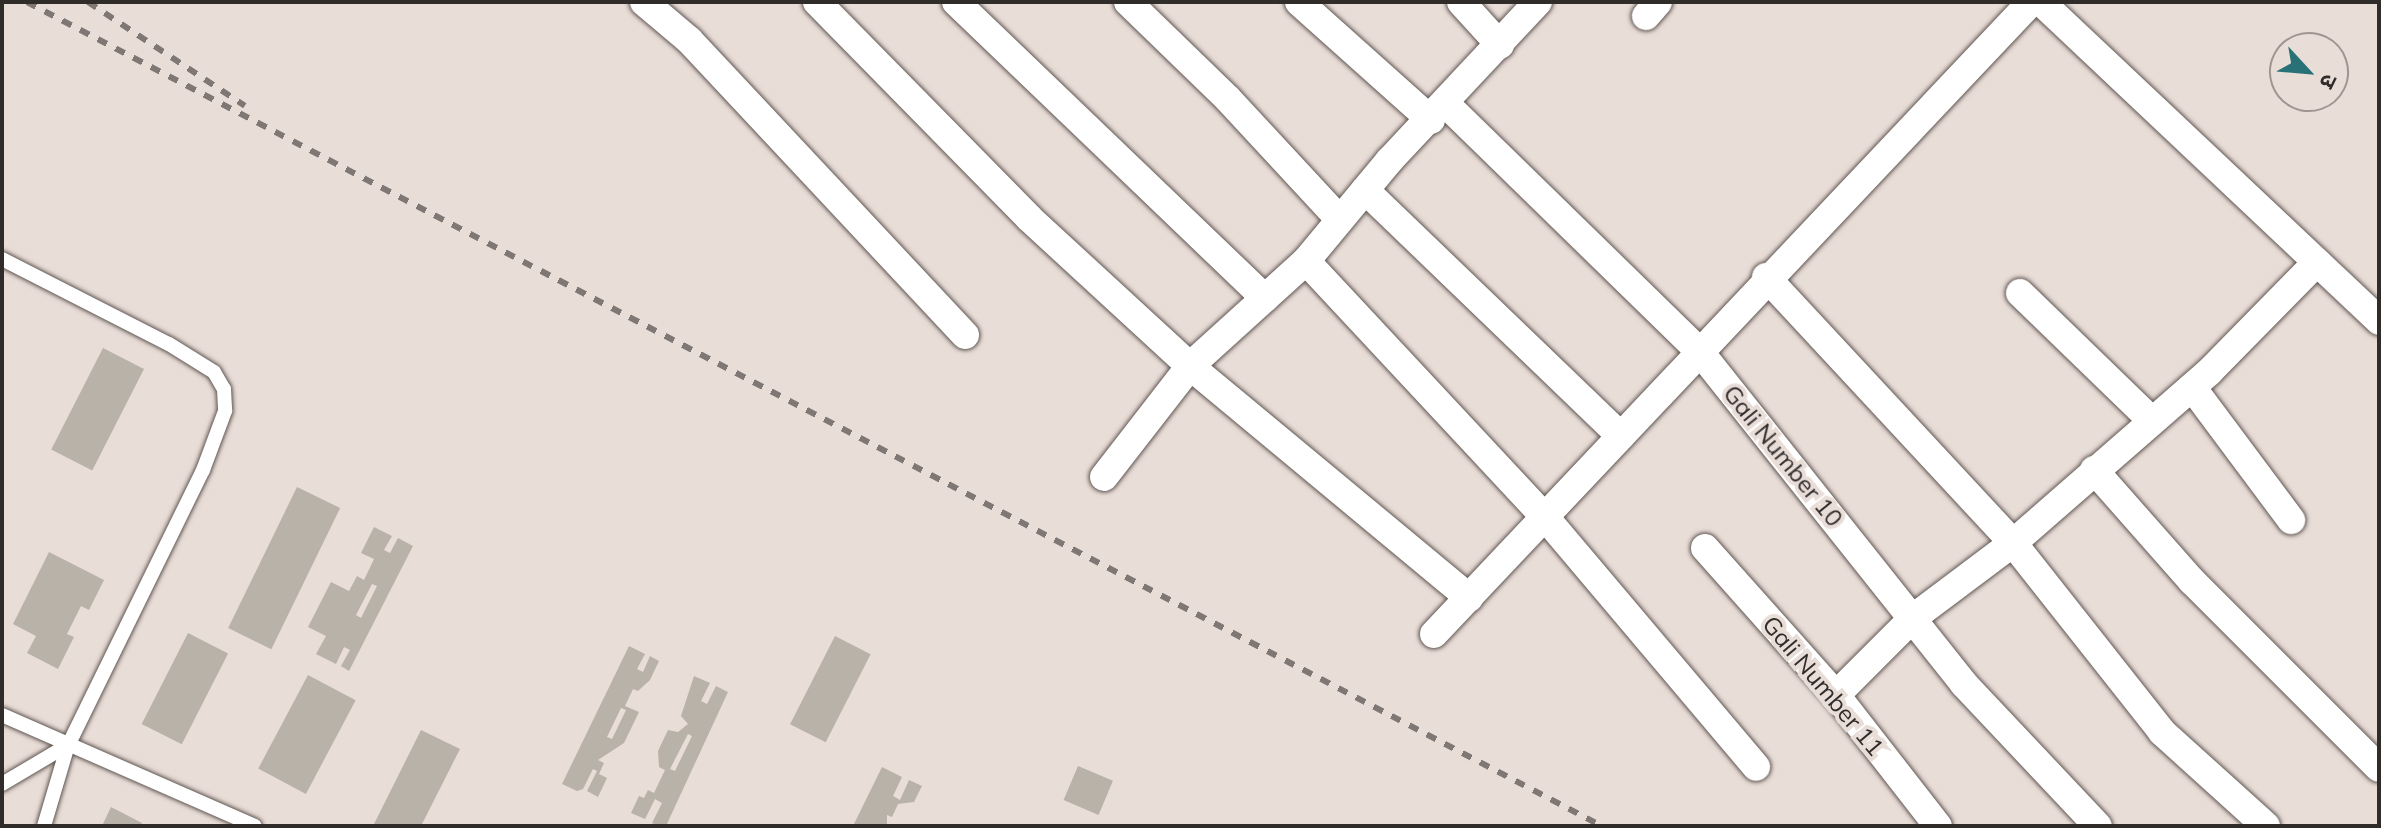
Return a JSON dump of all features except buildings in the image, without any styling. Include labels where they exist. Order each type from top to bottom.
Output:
[{"type":"street","points":[[644,2],[689,40],[965,335]]},
{"type":"street","points":[[817,2],[1029,218],[1190,366],[1469,598]]},
{"type":"street","points":[[956,2],[1265,298]]},
{"type":"street","points":[[1128,2],[1237,108],[1339,219]]},
{"type":"street","name":"Gali Number 10","points":[[1299,2],[1439,113],[1700,352],[1964,684],[2098,826]]},
{"type":"street","points":[[1461,2],[1500,45]]},
{"type":"street","points":[[1104,477],[1190,366],[1306,261],[1339,219],[1538,2]]},
{"type":"street","points":[[1434,634],[1700,352],[1766,277],[2031,2]]},
{"type":"street","points":[[2041,2],[2379,321]]},
{"type":"street","points":[[1365,190],[1621,436]]},
{"type":"street","points":[[1306,261],[1545,517],[1756,767]]},
{"type":"street","points":[[1836,695],[1913,618],[2013,543],[2192,387],[2317,262]]},
{"type":"street","points":[[1766,277],[2013,543],[2162,732],[2266,826]]},
{"type":"street","points":[[2020,293],[2152,421]]},
{"type":"street","points":[[2192,387],[2291,520]]},
{"type":"street","points":[[2094,470],[2192,581],[2379,768]]},
{"type":"street","name":"Gali Number 11","points":[[1705,548],[1836,695],[1938,826]]},
{"type":"lane","points":[[2,259],[169,344],[214,372],[224,389],[225,411],[203,470],[68,745],[44,826]]},
{"type":"lane","points":[[2,715],[255,826]]},
{"type":"lane","points":[[2,784],[68,745]]},
{"type":"railway","points":[[27,2],[1602,826]]},
{"type":"railway","points":[[88,2],[245,106]]}]
